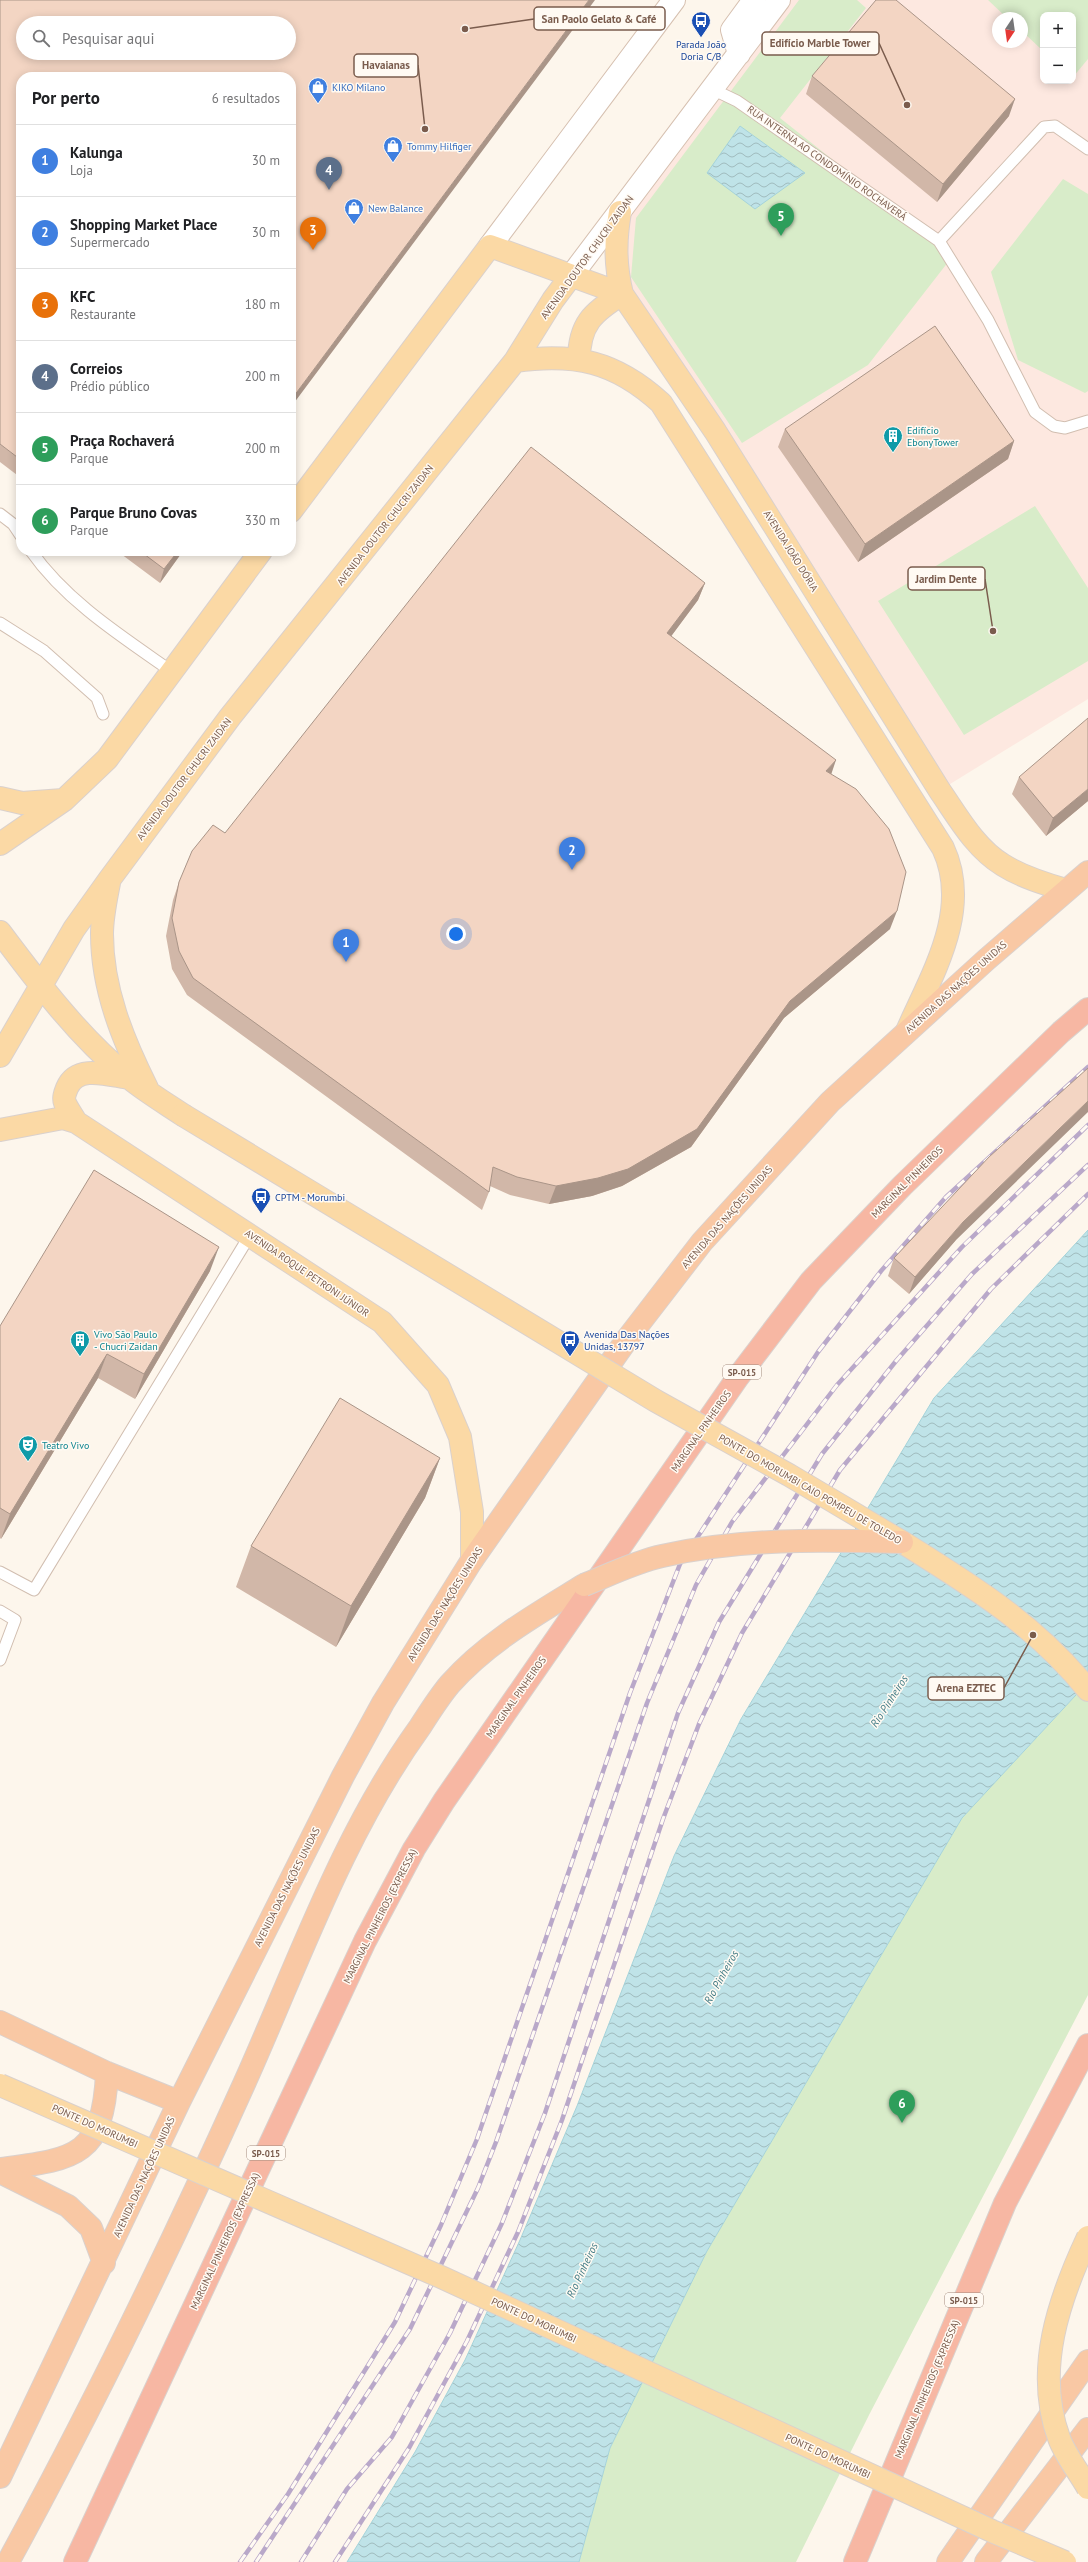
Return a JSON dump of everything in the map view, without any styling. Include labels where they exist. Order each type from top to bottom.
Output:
[{"type":"highway","name":"AVENIDA DAS NAÇÕES UNIDAS","points":[[0,2477],[104,2263],[179,2102],[343,1776],[383,1703],[472,1560],[628,1338],[702,1242],[830,1102],[907,1031],[1088,872]]},
{"type":"highway","name":"MARGINAL PINHEIROS","points":[[475,1755],[738,1377],[811,1281],[902,1186],[1061,1032],[1088,1010]]},
{"type":"highway","points":[[8,2562],[47,2490],[132,2322],[242,2087],[367,1809],[403,1750],[450,1684],[504,1634],[584,1585],[660,1557],[702,1549],[800,1540],[902,1542]]},
{"type":"highway","name":"MARGINAL PINHEIROS (EXPRESSA)","points":[[75,2562],[365,1941],[414,1850],[475,1755]]},
{"type":"highway","points":[[0,2022],[107,2073],[179,2102]]},
{"type":"highway","name":"MARGINAL PINHEIROS (EXPRESSA)","points":[[855,2562],[1005,2203],[1088,2045]]},
{"type":"highway","points":[[0,2169],[51,2162],[71,2155],[90,2142],[102,2121],[107,2073]]},
{"type":"highway","points":[[0,2172],[68,2206],[91,2228],[104,2263]]},
{"type":"highway","points":[[948,2562],[1088,2361]]},
{"type":"highway","points":[[986,2562],[1088,2429]]},
{"type":"highway","points":[[70,2562],[84,2542]]},
{"type":"main road","points":[[296,504],[674,0]]},
{"type":"main road","points":[[739,54],[732,30],[754,0]]},
{"type":"main road","name":"AVENIDA DOUTOR CHUCRI ZAIDAN","points":[[0,1056],[74,929],[109,880],[234,712],[515,361],[571,276],[779,0]]},
{"type":"main road","points":[[620,212],[615,245],[615,262],[622,294]]},
{"type":"main road","points":[[490,246],[622,294]]},
{"type":"main road","points":[[580,360],[581,333],[588,322],[600,308],[622,294]]},
{"type":"main road","name":"AVENIDA JOÃO DÓRIA","points":[[622,294],[715,430],[940,791],[974,840],[1002,865],[1039,882],[1066,890]]},
{"type":"main road","points":[[515,361],[549,356],[580,360],[604,366],[626,375],[661,403],[943,848],[953,873],[955,899],[936,966],[907,1031]]},
{"type":"main road","points":[[0,844],[64,800],[107,759],[257,556]]},
{"type":"main road","points":[[0,798],[22,803],[64,800]]},
{"type":"main road","points":[[109,880],[102,934],[105,965],[115,1014],[125,1044],[148,1091]]},
{"type":"main road","points":[[0,932],[41,987],[83,1035],[129,1078],[148,1091]]},
{"type":"main road","points":[[76,1122],[65,1102],[65,1093],[70,1080],[80,1074],[94,1073],[129,1078]]},
{"type":"main road","name":"PONTE DO MORUMBI CAIO POMPEU DE TOLEDO","points":[[148,1091],[183,1115],[650,1397],[789,1475],[968,1583],[1018,1618],[1066,1663],[1088,1690]]},
{"type":"main road","name":"AVENIDA ROQUE PETRONI JÚNIOR","points":[[0,1130],[63,1118],[76,1122],[382,1322],[438,1385],[460,1437],[472,1512],[472,1560]]},
{"type":"main road","name":"PONTE DO MORUMBI","points":[[0,2085],[441,2277],[992,2531],[1065,2562]]},
{"type":"main road","points":[[1088,2237],[1063,2296],[1053,2332],[1048,2371],[1050,2408],[1059,2439],[1088,2488]]},
{"type":"lane","name":"RUA INTERNA AO CONDOMÍNIO ROCHAVERÁ","points":[[712,89],[737,101],[940,241],[988,320],[1035,412],[1054,426],[1066,428],[1088,421]]},
{"type":"lane","points":[[940,241],[1044,127],[1055,126],[1088,149]]},
{"type":"lane","points":[[0,514],[13,524],[16,528]]},
{"type":"lane","points":[[35,556],[57,584],[127,640],[171,671]]},
{"type":"lane","points":[[0,623],[44,651],[97,698],[103,714]]},
{"type":"lane","points":[[0,1572],[34,1590],[250,1235]]},
{"type":"lane","points":[[0,1611],[15,1620],[4,1637],[0,1660]]},
{"type":"shaded area","points":[[779,0],[1088,0],[1088,699],[942,789],[622,294],[620,212]]},
{"type":"green space","points":[[799,0],[857,0],[866,8],[780,118],[910,221],[952,257],[868,365],[742,443],[631,277],[636,218]]},
{"type":"green space","points":[[988,0],[1088,0],[1088,59],[1076,73],[1076,12],[1040,12],[1040,48],[1028,37],[1028,12],[1001,12]]},
{"type":"green space","points":[[1063,179],[1088,194],[1088,391],[1085,393],[1018,360],[991,272]]},
{"type":"green space","points":[[1035,506],[1088,588],[1088,661],[964,735],[878,601]]},
{"type":"green space","points":[[1088,1682],[1088,1995],[869,2415],[796,2562],[579,2562],[610,2448],[707,2251],[962,1818]]},
{"type":"water","points":[[740,126],[805,173],[755,209],[707,173]]},
{"type":"water","name":"Rio Pinheiros","points":[[1088,1230],[1088,1682],[962,1818],[707,2251],[610,2448],[579,2562],[347,2562],[415,2452],[465,2360],[520,2240],[577,2106],[674,1856],[741,1719],[934,1398]]},
{"type":"building","points":[[0,0],[589,0],[296,393],[296,72],[16,72],[16,456],[0,444]]},
{"type":"building","points":[[876,0],[896,0],[1015,99],[943,184],[812,76]]},
{"type":"building","name":"Edifício EbonyTower","points":[[935,326],[1014,441],[865,544],[785,429]]},
{"type":"building","points":[[531,447],[705,583],[667,633],[836,760],[826,771],[856,789],[889,829],[906,872],[897,911],[790,1001],[697,1129],[628,1169],[598,1178],[556,1186],[517,1177],[493,1167],[489,1192],[193,978],[179,951],[172,918],[179,882],[192,851],[213,825],[225,833]]},
{"type":"building","points":[[147,556],[174,556],[164,569]]},
{"type":"building","points":[[1088,718],[1088,789],[1053,818],[1019,777]]},
{"type":"building","points":[[1088,1068],[1088,1101],[963,1222],[915,1277],[894,1258],[989,1157]]},
{"type":"building","name":"Vivo São Paulo - Chucri Zaidan","points":[[94,1170],[219,1247],[144,1374],[107,1354],[10,1514],[0,1508],[0,1326]]},
{"type":"building","points":[[340,1398],[440,1458],[351,1606],[251,1546]]},
{"type":"railway","points":[[240,2562],[288,2494],[395,2322],[441,2225],[477,2139],[630,1693],[680,1564],[818,1352],[881,1271],[946,1197],[1088,1067]]},
{"type":"railway","points":[[256,2562],[410,2329],[478,2188],[496,2142],[647,1703],[696,1585],[732,1522],[837,1385],[962,1247],[1088,1125]]},
{"type":"railway","points":[[301,2562],[347,2489],[392,2437],[450,2333],[502,2223],[545,2113],[678,1713],[719,1622],[822,1454],[896,1361],[972,1274],[1088,1165]]},
{"type":"railway","points":[[335,2562],[409,2448],[467,2341],[518,2232],[562,2120],[663,1819],[699,1724],[742,1633],[840,1470],[991,1289],[1088,1194]]},
{"type":"place","name":"San Paolo Gelato & Café","points":[[465,29]]},
{"type":"place","name":"Parada João Doria C/B","points":[[701,38]]},
{"type":"place","name":"KIKO Milano","points":[[318,104]]},
{"type":"place","name":"Edifício Marble Tower","points":[[907,105]]},
{"type":"place","name":"Havaianas","points":[[425,129]]},
{"type":"place","name":"Tommy Hilfiger","points":[[393,163]]},
{"type":"place","name":"Correios","points":[[329,190]]},
{"type":"place","name":"New Balance","points":[[354,225]]},
{"type":"place","name":"Praça Rochaverá","points":[[781,236]]},
{"type":"place","name":"KFC","points":[[313,250]]},
{"type":"place","name":"Edifício EbonyTower","points":[[893,453]]},
{"type":"place","name":"Jardim Dente","points":[[993,631]]},
{"type":"place","name":"Shopping Market Place","points":[[572,870]]},
{"type":"place","name":"Kalunga","points":[[346,962]]},
{"type":"place","name":"CPTM - Morumbi","points":[[261,1214]]},
{"type":"place","name":"Vivo São Paulo - Chucri Zaidan","points":[[80,1357]]},
{"type":"place","name":"Avenida Das Nações Unidas, 13797","points":[[570,1357]]},
{"type":"place","name":"Teatro Vivo","points":[[28,1462]]},
{"type":"place","name":"Arena EZTEC","points":[[1033,1635]]},
{"type":"place","name":"Parque Bruno Covas","points":[[902,2123]]}]
